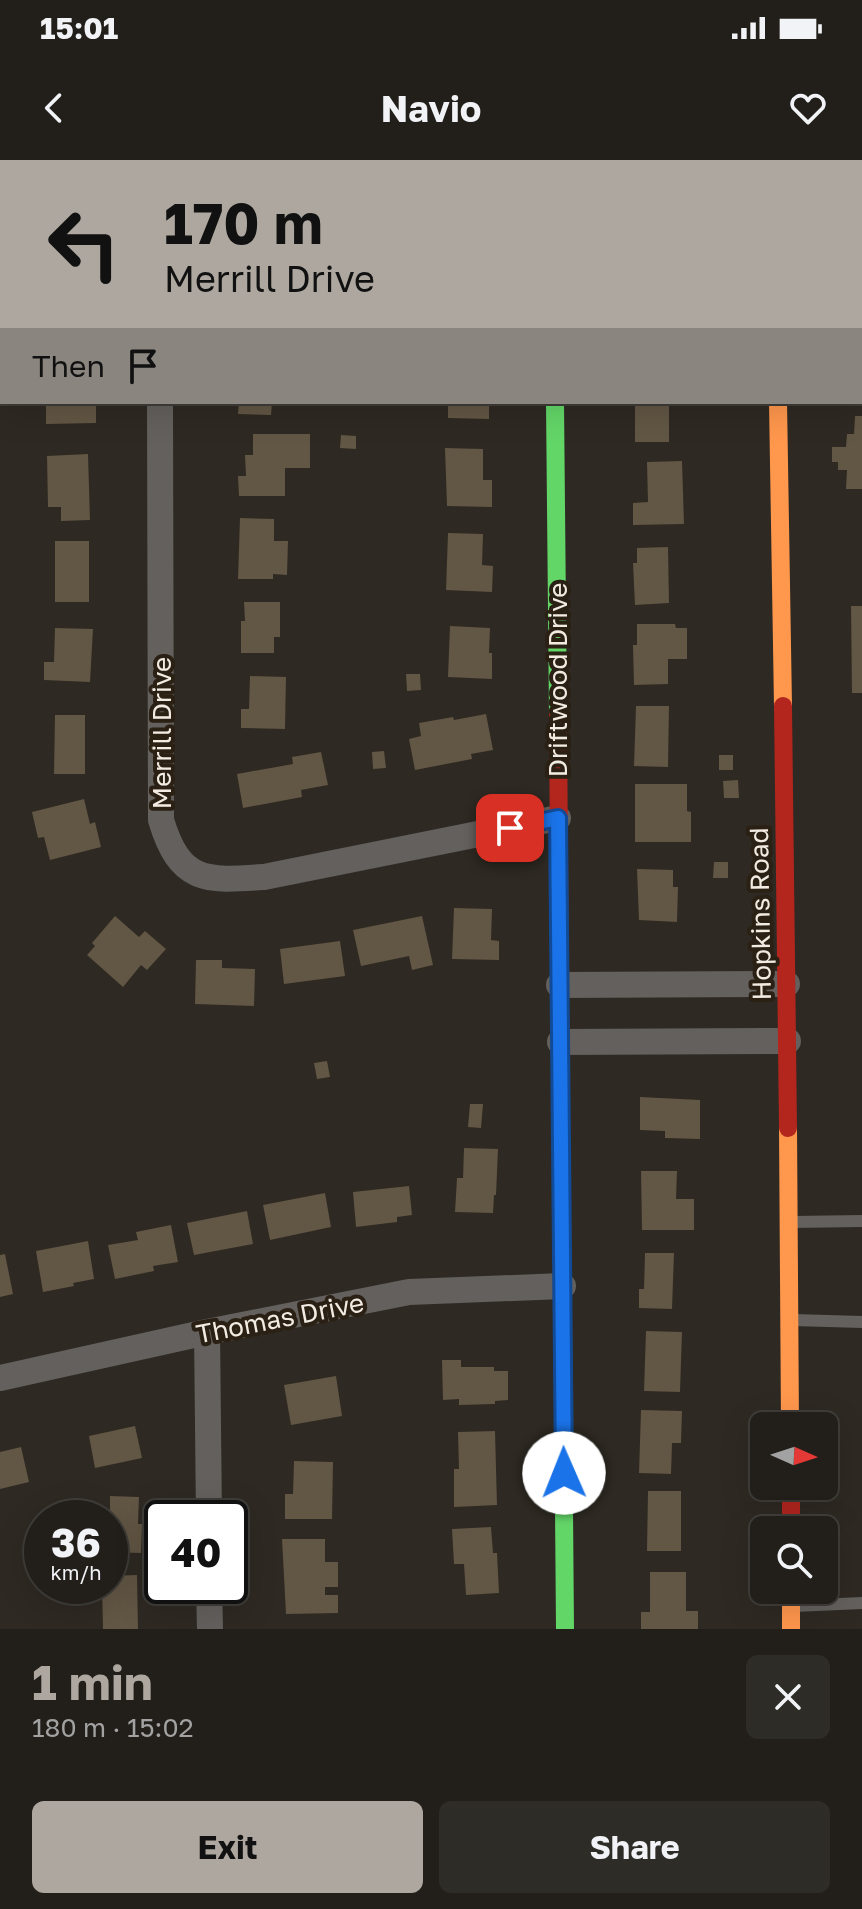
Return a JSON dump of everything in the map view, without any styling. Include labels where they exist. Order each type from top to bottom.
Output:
[{"type":"street","name":"Merrill Drive","points":[[160,404],[161,820],[170,849],[189,870],[218,880],[264,877],[558,818]]},
{"type":"street","name":"Driftwood Drive","points":[[555,404],[565,1629]]},
{"type":"street","name":"Hopkins Road","points":[[778,404],[788,1041],[790,1412]]},
{"type":"street","points":[[559,985],[787,984]]},
{"type":"street","points":[[560,1042],[788,1041]]},
{"type":"street","name":"Thomas Drive","points":[[0,1378],[207,1332],[409,1292],[563,1286]]},
{"type":"street","points":[[207,1332],[209,1500]]},
{"type":"street","points":[[209,1604],[210,1629]]},
{"type":"street","points":[[791,1604],[791,1629]]},
{"type":"lane","points":[[789,1222],[862,1221]]},
{"type":"lane","points":[[790,1320],[862,1322]]},
{"type":"lane","points":[[838,1601],[862,1603]]},
{"type":"building","points":[[46,404],[96,404],[96,423],[46,424]]},
{"type":"building","points":[[239,404],[272,404],[271,415],[238,414]]},
{"type":"building","points":[[448,404],[489,404],[489,419],[448,418]]},
{"type":"building","points":[[635,404],[669,404],[669,442],[635,442]]},
{"type":"building","points":[[855,416],[862,416],[862,489],[846,489],[847,470],[838,470],[838,462],[832,462],[832,447],[846,447],[847,434],[854,434]]},
{"type":"building","points":[[253,434],[310,434],[310,468],[285,468],[285,496],[239,496],[238,476],[246,476],[245,455],[253,455]]},
{"type":"building","points":[[341,435],[356,436],[356,449],[340,448]]},
{"type":"building","points":[[445,448],[483,449],[483,480],[492,480],[492,507],[447,506]]},
{"type":"building","points":[[88,454],[90,520],[61,521],[61,507],[48,507],[47,456]]},
{"type":"building","points":[[682,461],[684,524],[633,525],[633,503],[648,502],[647,462]]},
{"type":"building","points":[[240,518],[274,519],[274,541],[288,541],[287,575],[273,574],[273,579],[238,579]]},
{"type":"building","points":[[448,533],[483,534],[482,565],[493,566],[492,592],[446,590]]},
{"type":"building","points":[[55,541],[89,541],[89,602],[55,602]]},
{"type":"building","points":[[668,547],[669,603],[635,605],[633,563],[637,563],[637,548]]},
{"type":"building","points":[[244,602],[280,602],[280,637],[274,637],[274,653],[241,653]]},
{"type":"building","points":[[851,606],[862,606],[862,693],[852,693]]},
{"type":"building","points":[[637,624],[675,624],[676,628],[687,628],[687,659],[668,659],[668,684],[634,685],[633,645],[637,645]]},
{"type":"building","points":[[450,626],[490,628],[492,679],[448,677]]},
{"type":"building","points":[[55,628],[93,629],[90,682],[44,680],[44,662],[54,662]]},
{"type":"building","points":[[406,674],[420,674],[421,690],[407,691]]},
{"type":"building","points":[[250,676],[286,677],[285,729],[241,728],[241,709],[249,709]]},
{"type":"building","points":[[636,706],[669,706],[668,767],[634,766]]},
{"type":"building","points":[[486,714],[493,750],[471,754],[472,759],[415,770],[409,739],[421,736],[419,723]]},
{"type":"building","points":[[55,715],[85,715],[85,774],[54,774]]},
{"type":"building","points":[[384,751],[386,768],[373,769],[372,752]]},
{"type":"building","points":[[321,752],[328,785],[301,790],[302,797],[243,808],[237,774],[293,764],[292,757]]},
{"type":"building","points":[[719,755],[733,755],[733,770],[719,770]]},
{"type":"building","points":[[738,780],[739,798],[724,798],[723,781]]},
{"type":"building","points":[[635,784],[687,784],[691,842],[635,842]]},
{"type":"building","points":[[84,799],[90,824],[95,822],[101,847],[50,860],[44,837],[38,838],[32,812]]},
{"type":"building","points":[[714,862],[728,862],[728,878],[713,878]]},
{"type":"building","points":[[637,869],[673,870],[673,887],[678,887],[677,922],[639,920]]},
{"type":"building","points":[[454,908],[492,909],[491,940],[499,941],[499,960],[452,959]]},
{"type":"building","points":[[115,916],[139,937],[145,931],[166,949],[147,970],[141,965],[123,987],[87,955],[95,946],[92,943]]},
{"type":"building","points":[[422,916],[433,965],[412,970],[409,956],[361,966],[353,930]]},
{"type":"building","points":[[340,941],[345,976],[284,984],[280,949]]},
{"type":"building","points":[[196,960],[222,960],[222,968],[255,969],[254,1006],[195,1004]]},
{"type":"building","points":[[327,1061],[330,1077],[317,1079],[314,1063]]},
{"type":"building","points":[[640,1097],[700,1100],[700,1139],[665,1138],[665,1131],[640,1130]]},
{"type":"building","points":[[470,1104],[483,1104],[481,1128],[468,1127]]},
{"type":"building","points":[[464,1148],[498,1149],[493,1213],[455,1212],[457,1178],[463,1178]]},
{"type":"building","points":[[641,1171],[677,1171],[676,1199],[694,1199],[694,1230],[642,1230]]},
{"type":"building","points":[[409,1186],[412,1215],[397,1217],[397,1222],[356,1227],[353,1192]]},
{"type":"building","points":[[325,1193],[331,1227],[270,1240],[263,1205]]},
{"type":"building","points":[[247,1211],[253,1244],[194,1255],[187,1223]]},
{"type":"building","points":[[171,1225],[178,1262],[153,1266],[154,1271],[115,1279],[108,1245],[138,1240],[136,1232]]},
{"type":"building","points":[[88,1241],[94,1279],[43,1292],[36,1251]]},
{"type":"building","points":[[645,1253],[674,1253],[672,1309],[639,1308],[639,1289],[644,1289]]},
{"type":"building","points":[[5,1254],[13,1294],[0,1297],[0,1255]]},
{"type":"building","points":[[646,1331],[682,1332],[680,1392],[644,1391]]},
{"type":"building","points":[[442,1360],[461,1360],[461,1367],[494,1367],[494,1371],[508,1371],[508,1400],[495,1401],[495,1404],[459,1405],[459,1399],[443,1400]]},
{"type":"building","points":[[336,1376],[342,1416],[291,1425],[284,1385]]},
{"type":"building","points":[[641,1410],[682,1411],[681,1443],[672,1443],[671,1474],[639,1473]]},
{"type":"building","points":[[135,1426],[142,1458],[95,1468],[89,1436]]},
{"type":"building","points":[[495,1431],[497,1505],[454,1507],[454,1469],[459,1469],[458,1432]]},
{"type":"building","points":[[21,1447],[29,1482],[0,1489],[0,1452]]},
{"type":"building","points":[[294,1461],[333,1462],[332,1519],[285,1519],[285,1494],[293,1494]]},
{"type":"building","points":[[648,1491],[681,1491],[681,1551],[647,1551]]},
{"type":"building","points":[[110,1496],[139,1497],[141,1553],[128,1553],[128,1500],[110,1500]]},
{"type":"building","points":[[491,1527],[493,1553],[497,1553],[499,1593],[466,1595],[464,1564],[454,1564],[452,1529]]},
{"type":"building","points":[[282,1539],[325,1539],[325,1562],[338,1562],[338,1587],[325,1587],[325,1595],[338,1595],[338,1613],[286,1614]]},
{"type":"building","points":[[650,1572],[686,1572],[686,1611],[698,1611],[698,1629],[641,1629],[641,1612],[650,1612]]},
{"type":"building","points":[[128,1575],[137,1575],[138,1629],[103,1629],[102,1604],[128,1604]]},
{"type":"traffic: fast","points":[[555,404],[558,715]]},
{"type":"traffic: fast","points":[[561,1145],[565,1629]]},
{"type":"traffic: slow","points":[[778,404],[783,706]]},
{"type":"traffic: slow","points":[[788,1128],[790,1412]]},
{"type":"traffic: slow","points":[[791,1604],[791,1629]]},
{"type":"traffic: jam","points":[[783,706],[788,1128]]},
{"type":"traffic: jam","points":[[558,715],[561,1145]]},
{"type":"traffic: jam","points":[[791,1500],[791,1516]]},
{"type":"route","points":[[510,828],[558,818],[564,1473]]}]
